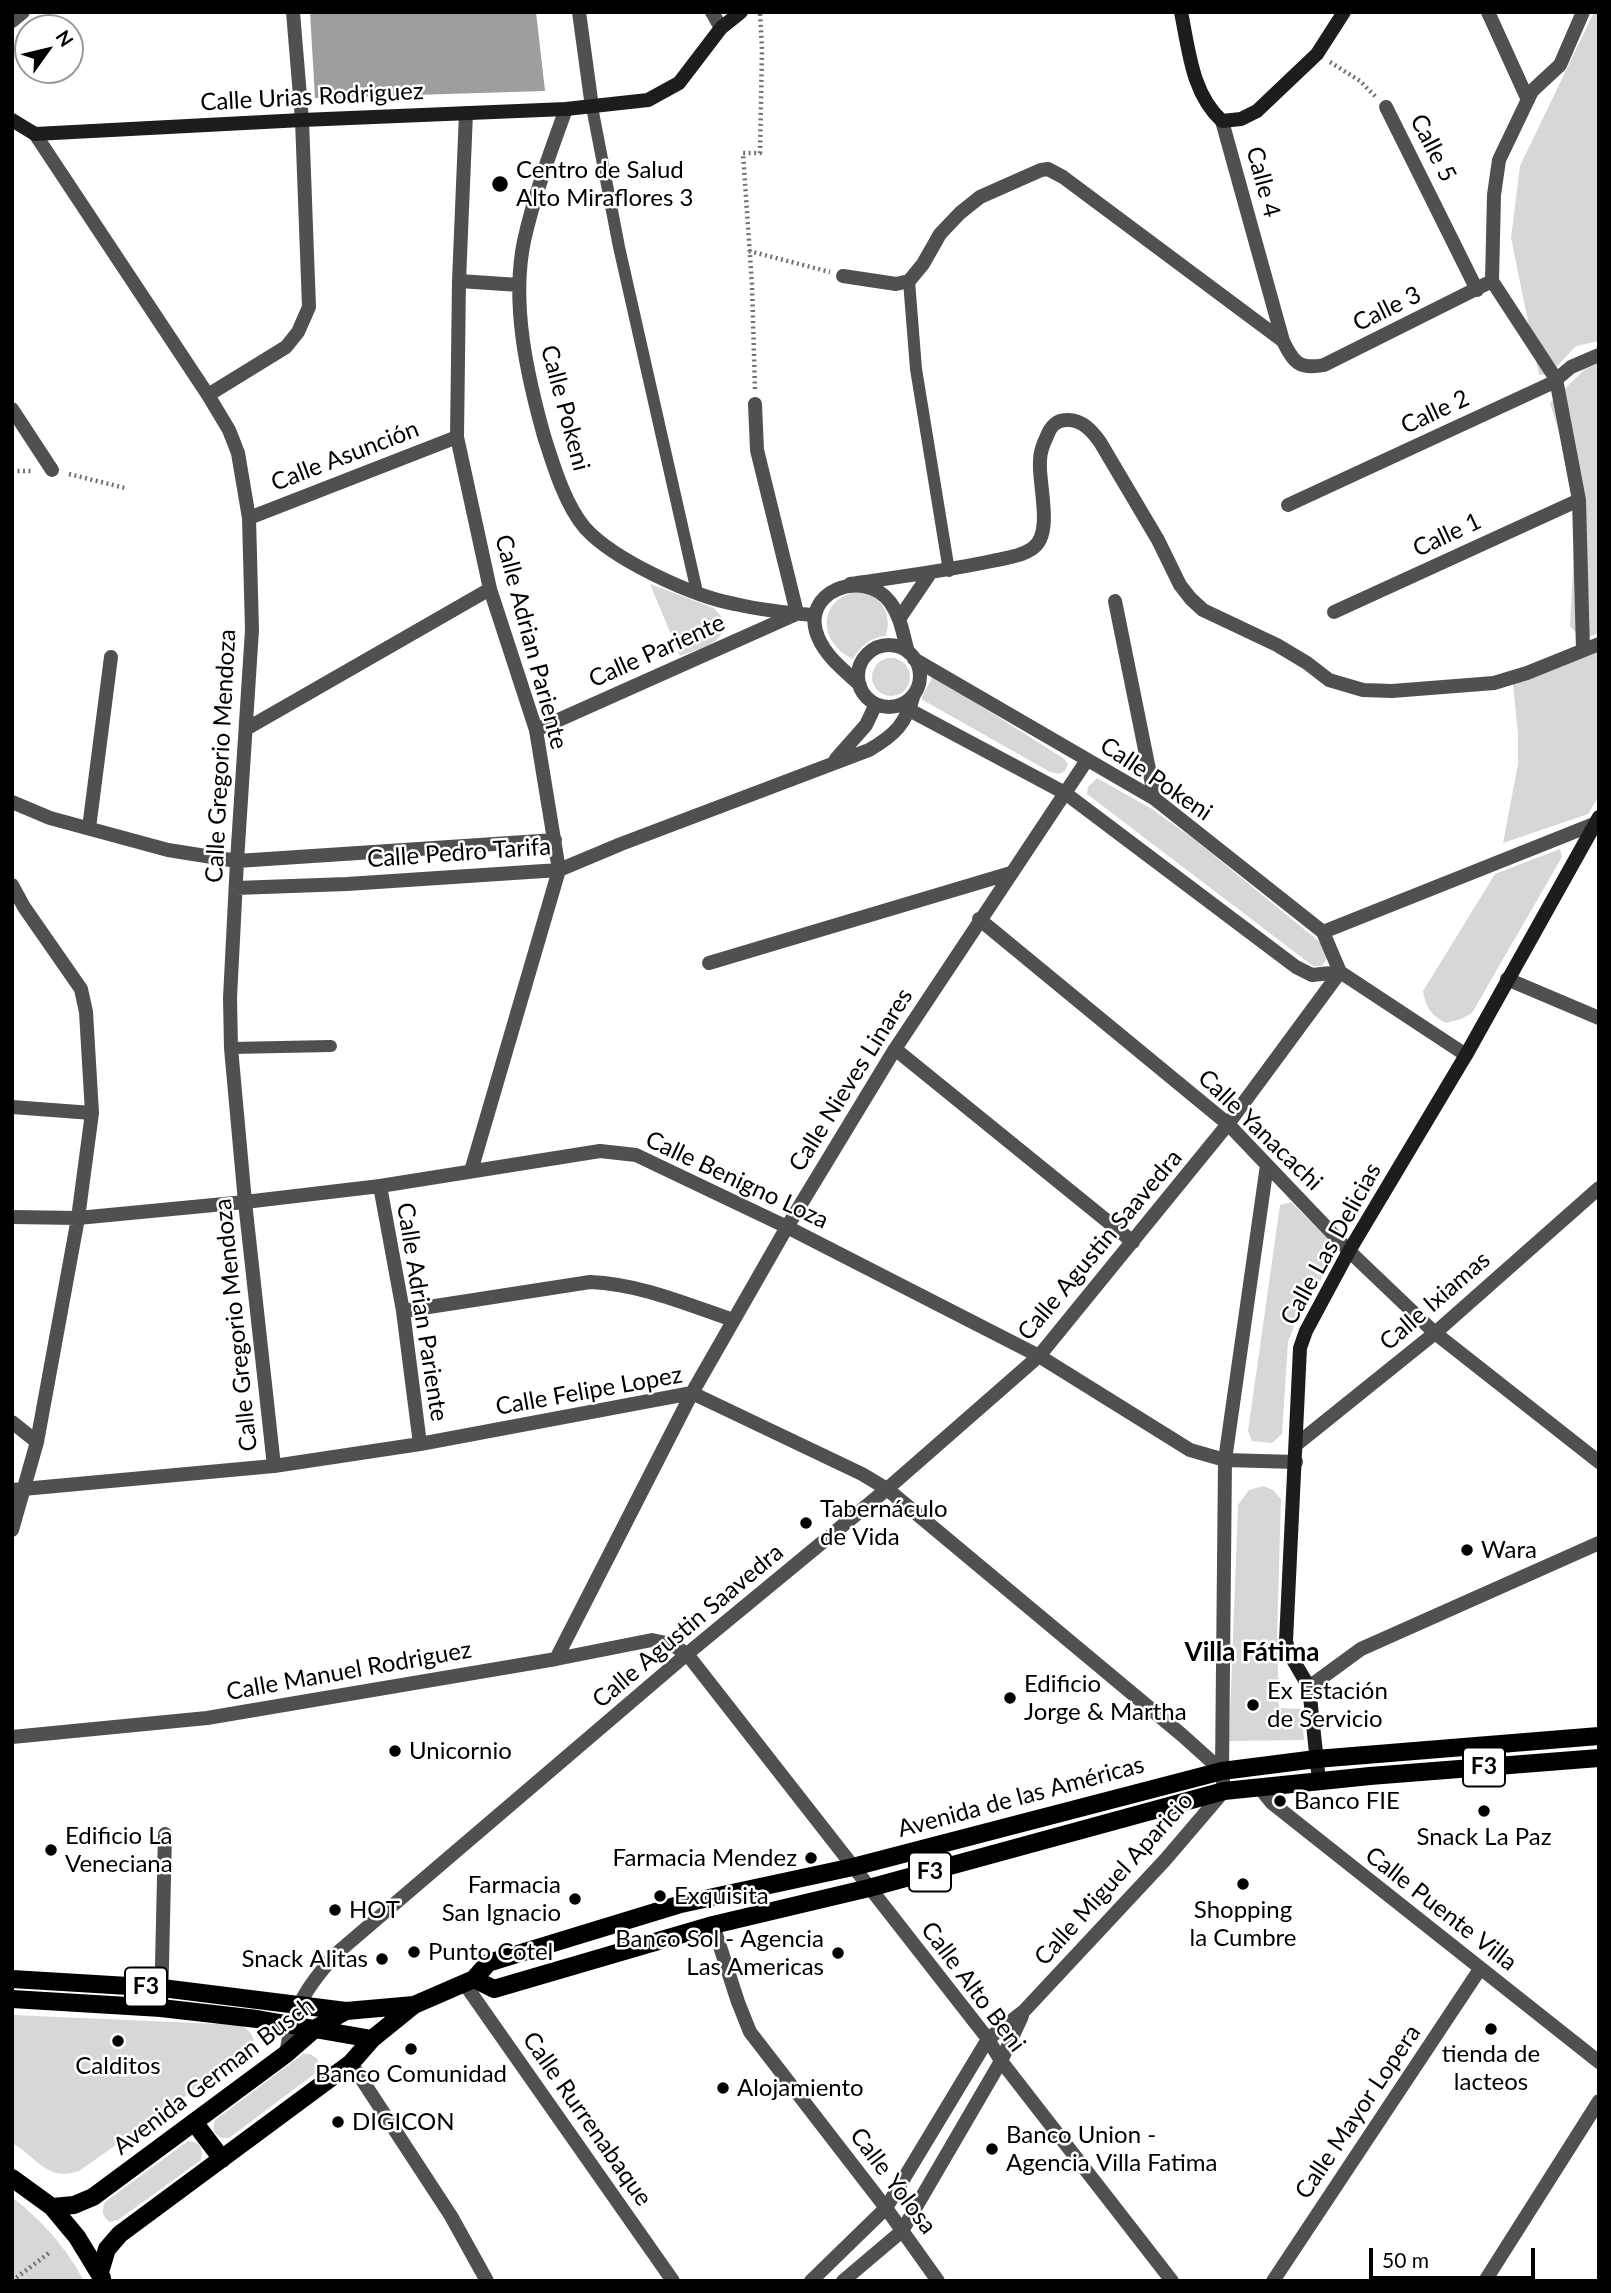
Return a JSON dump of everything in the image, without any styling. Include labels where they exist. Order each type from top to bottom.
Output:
[{"type":"main road","name":"Avenida de las Américas","points":[[414,2005],[469,1981],[488,1963],[681,1904],[853,1867],[1222,1771],[1316,1759],[1599,1736]]},
{"type":"main road","name":"Avenida de las Américas","points":[[469,1981],[494,1989],[713,1925],[869,1888],[1224,1791],[1599,1758]]},
{"type":"main road","name":"F3","points":[[12,1979],[162,1988],[346,2011]]},
{"type":"main road","name":"F3","points":[[12,1999],[161,2008],[290,2024],[372,2039],[414,2005]]},
{"type":"main road","name":"Avenida German Busch","points":[[52,2207],[74,2205],[93,2197],[316,2028],[346,2011],[414,2005]]},
{"type":"main road","points":[[102,2276],[107,2249],[120,2234],[351,2063],[372,2039]]},
{"type":"main road","points":[[194,2122],[222,2159]]},
{"type":"main road","points":[[12,2178],[52,2207],[77,2237],[102,2276]]},
{"type":"street","points":[[12,21],[23,12]]},
{"type":"street","points":[[208,395],[286,347],[298,332],[309,307],[302,120],[293,12]]},
{"type":"street","points":[[579,12],[592,107]]},
{"type":"street","points":[[712,12],[721,28]]},
{"type":"street","name":"Calle Urias Rodriguez","points":[[34,134],[566,109],[648,100],[667,92],[679,83],[721,28],[741,12]]},
{"type":"street","name":"Calle 4","points":[[1181,12],[1196,82],[1206,103],[1222,121],[1283,341],[1290,356],[1300,365]]},
{"type":"street","points":[[1222,121],[1241,119],[1257,111],[1317,54],[1344,12]]},
{"type":"street","points":[[1488,12],[1528,100]]},
{"type":"street","points":[[1583,12],[1560,65],[1532,91],[1499,160],[1494,195],[1492,281],[1556,379],[1579,500],[1583,650]]},
{"type":"street","name":"Calle 5","points":[[1386,107],[1476,290]]},
{"type":"street","name":"Calle Pokeni","points":[[566,109],[540,182],[524,243],[519,285],[524,342],[538,414],[566,495],[583,526],[609,550],[644,569],[733,604],[814,615]]},
{"type":"street","name":"Calle Adrian Pariente","points":[[466,113],[459,281],[457,437],[490,589],[536,730],[559,870],[471,1171]]},
{"type":"street","name":"Calle Gregorio Mendoza","points":[[12,120],[34,134],[208,395],[229,430],[238,453],[249,517],[252,630],[230,998],[231,1048],[244,1202],[274,1465]]},
{"type":"street","points":[[843,276],[896,284],[909,281],[923,264],[940,234],[970,205],[980,197],[1048,169],[1101,204],[1283,341]]},
{"type":"street","points":[[459,281],[519,285]]},
{"type":"street","name":"Calle 3","points":[[1300,365],[1312,368],[1324,365],[1492,281]]},
{"type":"street","name":"Calle 2","points":[[1288,505],[1556,379],[1571,367],[1599,355]]},
{"type":"street","points":[[755,404],[757,450],[797,614]]},
{"type":"street","points":[[12,409],[52,470]]},
{"type":"street","points":[[1466,1055],[1340,971],[1312,975],[1296,967],[1065,793],[908,703],[883,706],[876,704],[822,646],[814,615],[818,604],[826,595],[850,584],[949,570],[1015,556],[1035,547],[1040,540],[1044,521],[1040,463],[1042,447],[1049,430],[1056,423],[1066,420],[1079,422],[1092,430],[1158,540],[1180,585],[1191,599],[1203,610],[1277,645],[1329,680],[1363,690],[1392,691],[1494,683],[1527,673],[1599,644]]},
{"type":"street","name":"Calle Asunción","points":[[249,517],[457,437]]},
{"type":"street","name":"Calle 1","points":[[1334,612],[1579,500]]},
{"type":"street","points":[[900,619],[932,572]]},
{"type":"street","points":[[850,584],[869,587],[878,592],[889,601],[900,619],[920,677],[908,703]]},
{"type":"street","points":[[246,729],[490,589]]},
{"type":"street","points":[[1115,601],[1155,799]]},
{"type":"street","name":"Calle Pariente","points":[[536,730],[797,614]]},
{"type":"street","points":[[860,685],[860,665],[873,649],[893,645],[911,656]]},
{"type":"street","name":"Calle Pokeni","points":[[911,656],[1155,799],[1323,933],[1340,971]]},
{"type":"street","points":[[89,828],[111,657]]},
{"type":"street","name":"Calle Pedro Tarifa","points":[[236,888],[347,884],[559,870],[834,761],[869,750],[891,737],[908,703]]},
{"type":"street","name":"Calle Pedro Tarifa","points":[[834,761],[866,725],[876,704]]},
{"type":"street","name":"Calle Nieves Linares","points":[[556,1659],[692,1393],[787,1227],[895,1049],[1087,760]]},
{"type":"street","points":[[12,802],[50,818],[168,850],[237,861],[555,840]]},
{"type":"street","points":[[1323,933],[1596,820]]},
{"type":"street","name":"Calle Las Delicias","points":[[1319,1781],[1309,1687],[1289,1653],[1286,1641],[1300,1348],[1306,1331],[1349,1251],[1466,1055],[1596,820]]},
{"type":"street","points":[[709,963],[1011,873]]},
{"type":"street","points":[[12,884],[24,907],[80,989],[86,1012],[92,1113],[78,1218],[37,1442],[17,1490],[12,1530]]},
{"type":"street","name":"Calle Yanacachi","points":[[979,919],[1228,1124],[1349,1251],[1435,1333],[1599,1462]]},
{"type":"street","name":"Calle Agustin Saavedra","points":[[286,2053],[290,2024],[298,2004],[317,1975],[337,1953],[687,1654],[887,1489],[1039,1356],[1228,1124],[1340,971]]},
{"type":"street","points":[[1507,979],[1599,1018]]},
{"type":"street","points":[[895,1049],[1133,1242]]},
{"type":"street","points":[[12,1107],[92,1113]]},
{"type":"street","name":"Calle Benigno Loza","points":[[12,1216],[78,1218],[244,1202],[380,1186],[600,1151],[636,1155],[787,1227],[1039,1356],[1190,1450],[1225,1460]]},
{"type":"street","name":"Calle Las Delicias","points":[[1222,1771],[1225,1460],[1267,1166]]},
{"type":"street","name":"Calle Adrian Pariente","points":[[380,1186],[403,1311],[420,1444]]},
{"type":"street","name":"Calle Ixiamas","points":[[1297,1444],[1435,1333],[1599,1188]]},
{"type":"street","points":[[403,1311],[590,1282],[618,1283],[640,1288],[733,1320]]},
{"type":"street","name":"Calle Felipe Lopez","points":[[17,1490],[274,1465],[420,1444],[692,1393],[862,1474],[887,1489],[1222,1771]]},
{"type":"street","points":[[12,1422],[37,1442]]},
{"type":"street","points":[[1225,1460],[1296,1462]]},
{"type":"street","points":[[1309,1687],[1361,1649],[1599,1543]]},
{"type":"street","name":"Calle Manuel Rodriguez","points":[[12,1737],[207,1718],[556,1659],[652,1640],[671,1644],[687,1654]]},
{"type":"street","name":"Calle Alto Beni","points":[[687,1654],[988,2039],[1000,2061],[1172,2281]]},
{"type":"street","name":"Calle Miguel Aparicio","points":[[811,2281],[887,2208],[988,2039],[1024,2011],[1165,1860],[1224,1791],[1222,1771]]},
{"type":"street","name":"Calle Puente Villa","points":[[1259,1787],[1272,1803],[1599,2062]]},
{"type":"street","points":[[161,2008],[164,1834]]},
{"type":"street","name":"Calle Yolosa","points":[[713,1925],[750,2032],[887,2208],[938,2281]]},
{"type":"street","name":"Calle Mayor Lopera","points":[[1273,2281],[1480,1969]]},
{"type":"street","name":"Calle Rurrenabaque","points":[[469,1981],[673,2281]]},
{"type":"street","name":"Calle Miguel Aparicio","points":[[843,2281],[902,2231],[1000,2061],[1024,2011]]},
{"type":"street","points":[[351,2063],[450,2216],[487,2281]]},
{"type":"street","points":[[1485,2281],[1599,2101]]},
{"type":"lane","points":[[592,107],[619,247],[697,592]]},
{"type":"lane","points":[[909,281],[916,369],[949,570]]},
{"type":"lane","points":[[231,1048],[331,1046]]},
{"type":"path","points":[[755,404],[743,153],[760,153],[760,12]]},
{"type":"path","name":"Calle 5","points":[[1317,54],[1360,81],[1386,107]]},
{"type":"path","points":[[749,251],[843,276]]},
{"type":"path","points":[[12,2281],[49,2253]]},
{"type":"shaded area","points":[[310,12],[536,12],[545,91],[315,98]]},
{"type":"shaded area","points":[[1594,12],[1599,12],[1599,341],[1576,346],[1549,375],[1539,375],[1511,238],[1520,166]]},
{"type":"shaded area","points":[[1599,363],[1599,633],[1587,638],[1577,634],[1570,626],[1577,492],[1550,403],[1584,370]]},
{"type":"shaded area","points":[[650,584],[714,608],[725,621],[724,629],[716,641],[680,656]]},
{"type":"shaded area","points":[[854,592],[877,599],[886,611],[888,627],[886,636],[866,643],[853,659],[842,653],[834,644],[827,624],[833,605],[841,597]]},
{"type":"shaded area","points":[[1599,650],[1599,796],[1588,814],[1503,843],[1518,764],[1513,684]]},
{"type":"shaded area","points":[[891,658],[905,663],[910,677],[905,691],[891,696],[877,691],[872,677],[877,663]]},
{"type":"shaded area","points":[[933,676],[1063,758],[1068,764],[1065,771],[1059,774],[1050,772],[921,699]]},
{"type":"shaded area","points":[[1097,778],[1152,809],[1195,840],[1327,948],[1327,958],[1322,966],[1313,966],[1087,794],[1088,787]]},
{"type":"shaded area","points":[[1560,849],[1562,857],[1472,1013],[1446,1023],[1436,1017],[1426,1002],[1423,991],[1495,874]]},
{"type":"shaded area","points":[[1291,1202],[1334,1245],[1334,1257],[1294,1326],[1288,1342],[1282,1434],[1272,1443],[1252,1441],[1248,1431],[1280,1205]]},
{"type":"shaded area","points":[[1263,1486],[1273,1490],[1281,1499],[1277,1635],[1279,1708],[1301,1709],[1304,1740],[1229,1741],[1238,1505],[1249,1490]]},
{"type":"shaded area","points":[[12,2015],[241,2025],[252,2035],[254,2048],[79,2171],[59,2173],[43,2167],[12,2143]]},
{"type":"shaded area","points":[[303,2054],[317,2058],[317,2072],[229,2138],[216,2134],[215,2120]]},
{"type":"shaded area","points":[[188,2141],[200,2146],[201,2160],[118,2220],[110,2222],[105,2218],[105,2202]]},
{"type":"shaded area","points":[[12,2197],[53,2235],[84,2281],[12,2281]]},
{"type":"place","name":"Centro de Salud Alto Miraflores 3","points":[[500,184]]},
{"type":"place","name":"Tabernáculo de Vida","points":[[806,1523]]},
{"type":"place","name":"Wara","points":[[1467,1550]]},
{"type":"place","name":"Edificio Jorge & Martha","points":[[1010,1698]]},
{"type":"place","name":"Ex Estación de Servicio","points":[[1253,1705]]},
{"type":"place","name":"Unicornio","points":[[395,1751]]},
{"type":"place","name":"Banco FIE","points":[[1280,1801]]},
{"type":"place","name":"Snack La Paz","points":[[1484,1811]]},
{"type":"place","name":"Edificio La Veneciana","points":[[51,1850]]},
{"type":"place","name":"Farmacia Mendez","points":[[811,1858]]},
{"type":"place","name":"Shopping la Cumbre","points":[[1243,1884]]},
{"type":"place","name":"Exquisita","points":[[660,1896]]},
{"type":"place","name":"Farmacia San Ignacio","points":[[575,1899]]},
{"type":"place","name":"HOT","points":[[335,1910]]},
{"type":"place","name":"Punto Cotel","points":[[414,1952]]},
{"type":"place","name":"Banco Sol - Agencia Las Americas","points":[[838,1953]]},
{"type":"place","name":"Snack Alitas","points":[[382,1959]]},
{"type":"place","name":"tienda de lacteos","points":[[1491,2029]]},
{"type":"place","name":"Calditos","points":[[118,2041]]},
{"type":"place","name":"Banco Comunidad","points":[[411,2049]]},
{"type":"place","name":"Alojamiento","points":[[723,2088]]},
{"type":"place","name":"DIGICON","points":[[338,2122]]},
{"type":"place","name":"Banco Union - Agencia Villa Fatima","points":[[992,2149]]},
{"type":"district","name":"Villa Fátima","points":[[1252,1653]]}]
